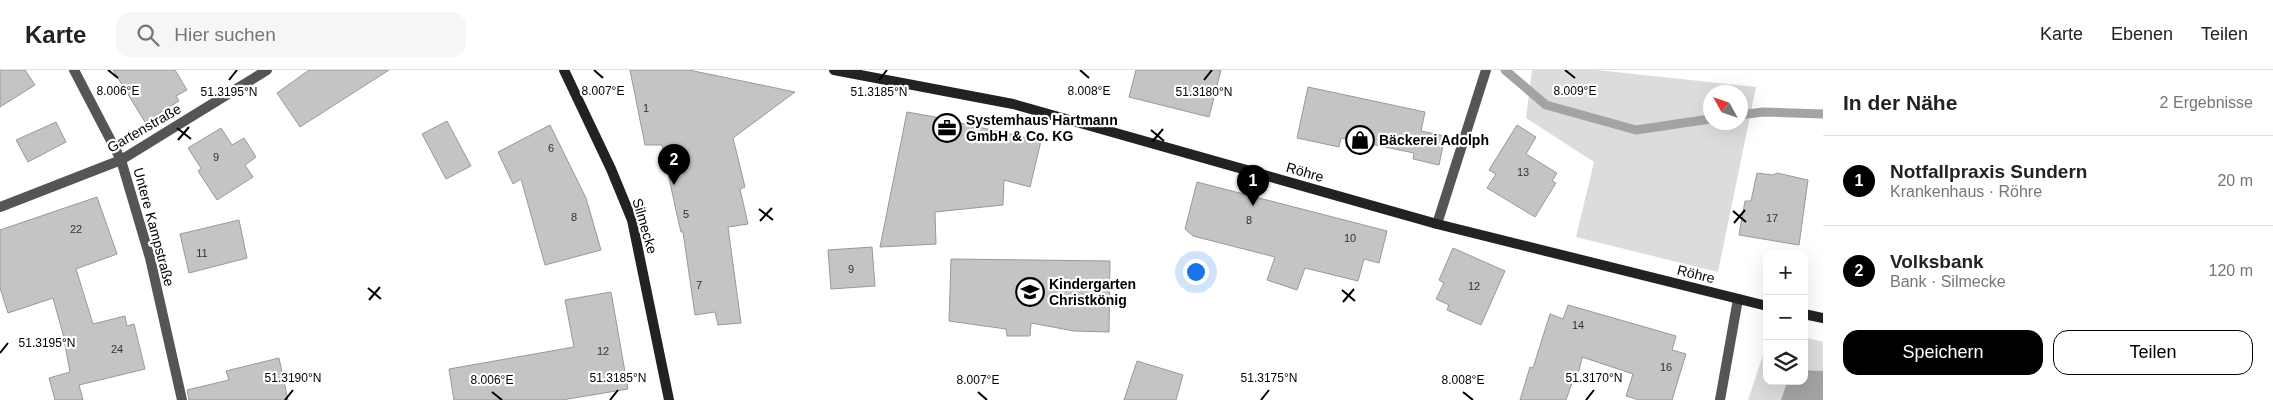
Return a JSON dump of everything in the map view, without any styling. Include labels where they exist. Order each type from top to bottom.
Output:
[{"type":"main road","name":"Silmecke","points":[[564,70],[611,168],[632,220],[669,400]]},
{"type":"main road","name":"Röhre","points":[[834,70],[1013,104],[1437,224],[1763,305]]},
{"type":"main road","points":[[1808,315],[1823,318]]},
{"type":"street","name":"Untere Kampstraße","points":[[74,70],[121,160],[150,258],[182,400]]},
{"type":"street","name":"Gartenstraße","points":[[0,206],[121,160],[267,70]]},
{"type":"street","points":[[1437,224],[1486,70]]},
{"type":"street","points":[[1720,400],[1738,299]]},
{"type":"shaded area","points":[[1532,70],[1597,70],[1737,85],[1703,85],[1703,130],[1747,130],[1718,272],[1576,237],[1594,162],[1526,118]]},
{"type":"shaded area","points":[[1748,86],[1756,87],[1748,126]]},
{"type":"shaded area","points":[[1808,338],[1823,342],[1823,371],[1808,370]]},
{"type":"shaded area","points":[[1763,355],[1763,385],[1786,385],[1781,400],[1748,400]]},
{"type":"shaded area","points":[[1808,370],[1823,371],[1823,400],[1781,400],[1786,385],[1808,385]]},
{"type":"building","points":[[0,70],[25,70],[35,85],[0,107]]},
{"type":"building","points":[[113,70],[175,70],[187,90],[176,96],[179,101],[145,122]]},
{"type":"building","points":[[309,70],[389,70],[300,127],[277,93]]},
{"type":"building","points":[[630,70],[689,70],[795,92],[733,138],[745,187],[740,189],[748,224],[728,227],[741,323],[718,325],[715,312],[695,315],[683,232],[681,232],[662,145],[645,145]]},
{"type":"building","points":[[1136,70],[1221,70],[1209,117],[1129,97]]},
{"type":"building","points":[[1308,87],[1425,112],[1421,131],[1445,136],[1439,165],[1413,159],[1414,153],[1341,138],[1339,147],[1297,138]]},
{"type":"building","points":[[907,112],[957,121],[1041,141],[1030,187],[1004,180],[1003,205],[935,212],[936,244],[880,247]]},
{"type":"building","points":[[447,121],[471,166],[446,179],[422,134]]},
{"type":"building","points":[[56,122],[66,142],[28,162],[16,140]]},
{"type":"building","points":[[550,125],[586,198],[601,250],[545,265],[521,179],[513,184],[498,152]]},
{"type":"building","points":[[1517,125],[1536,137],[1526,154],[1557,173],[1552,181],[1556,183],[1535,217],[1487,188],[1496,174],[1489,170]]},
{"type":"building","points":[[221,128],[232,145],[244,138],[256,157],[245,165],[253,177],[217,200],[198,171],[201,168],[188,148]]},
{"type":"building","points":[[1757,173],[1773,175],[1777,173],[1808,180],[1799,245],[1739,235],[1745,201],[1751,201]]},
{"type":"building","points":[[1197,182],[1387,231],[1379,263],[1364,259],[1358,281],[1305,268],[1297,290],[1267,280],[1275,257],[1193,236],[1185,229]]},
{"type":"building","points":[[97,197],[117,254],[76,269],[93,324],[125,316],[127,326],[134,324],[145,369],[79,385],[83,400],[55,400],[49,378],[70,372],[63,334],[53,298],[8,313],[0,288],[0,230]]},
{"type":"building","points":[[239,220],[247,258],[189,273],[180,234]]},
{"type":"building","points":[[872,247],[875,286],[831,289],[828,250]]},
{"type":"building","points":[[1453,248],[1505,271],[1481,325],[1447,310],[1449,305],[1436,299],[1444,283],[1439,280]]},
{"type":"building","name":"Kindergarten Christkönig","points":[[951,259],[1110,261],[1109,332],[1074,331],[1031,323],[1030,336],[1007,336],[1006,329],[949,321]]},
{"type":"building","points":[[611,292],[628,389],[562,400],[454,400],[449,369],[574,347],[565,300]]},
{"type":"building","points":[[1568,305],[1676,336],[1672,350],[1686,354],[1672,400],[1639,400],[1626,396],[1633,374],[1582,357],[1579,371],[1576,371],[1566,400],[1520,400],[1530,367],[1533,368],[1550,314],[1563,319]]},
{"type":"building","points":[[279,358],[288,400],[189,400],[187,390],[229,380],[226,371]]},
{"type":"building","points":[[1137,361],[1183,375],[1176,400],[1124,400]]},
{"type":"waterway","points":[[1505,70],[1546,105],[1636,130],[1703,120]]},
{"type":"waterway","points":[[1748,114],[1763,112],[1823,114]]},
{"type":"place","name":"Systemhaus Hartmann GmbH & Co. KG","points":[[947,128]]},
{"type":"place","name":"Bäckerei Adolph","points":[[1360,140]]},
{"type":"place","name":"Volksbank","points":[[674,185]]},
{"type":"place","name":"Notfallpraxis Sundern","points":[[1253,206]]},
{"type":"place","name":"Kindergarten Christkönig","points":[[1030,292]]}]
